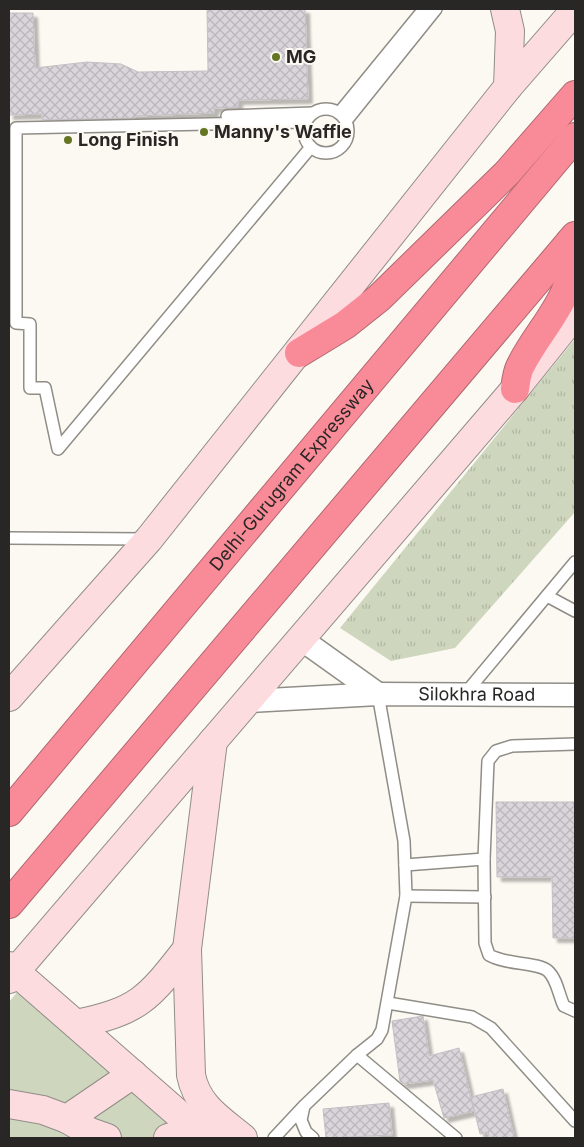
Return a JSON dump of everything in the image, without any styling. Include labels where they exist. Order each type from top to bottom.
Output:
[{"type":"highway","points":[[299,353],[345,325],[379,298],[507,173],[575,95]]},
{"type":"highway","name":"Delhi-Gurugram Expressway","points":[[9,812],[575,138]]},
{"type":"highway","points":[[515,389],[519,368],[567,291],[574,260],[573,239]]},
{"type":"highway","points":[[9,904],[573,239]]},
{"type":"main road","points":[[505,9],[510,31],[508,87]]},
{"type":"main road","points":[[9,697],[149,539],[299,353],[508,87],[575,10]]},
{"type":"main road","points":[[201,1134],[76,1024],[11,972],[248,701],[515,389],[575,314]]},
{"type":"main road","points":[[213,741],[187,949],[191,1075],[194,1089],[201,1102],[211,1114],[243,1138]]},
{"type":"main road","points":[[76,1024],[116,1014],[144,1000],[156,989],[187,949]]},
{"type":"main road","points":[[67,1119],[133,1074]]},
{"type":"main road","points":[[9,1104],[43,1110],[107,1138]]},
{"type":"main road","points":[[168,1138],[201,1134]]},
{"type":"street","points":[[301,639],[378,694]]},
{"type":"street","name":"Silokhra Road","points":[[248,701],[378,694],[464,696],[575,695]]},
{"type":"lane","points":[[342,117],[424,9]]},
{"type":"lane","points":[[342,117],[422,30],[436,9]]},
{"type":"lane","points":[[309,118],[304,136],[311,147],[325,153],[339,148],[348,136],[342,117],[327,109],[309,118],[16,128],[16,323],[30,324],[30,388],[45,388],[58,449],[311,147]]},
{"type":"lane","points":[[208,117],[309,118]]},
{"type":"lane","points":[[9,538],[149,539]]},
{"type":"lane","points":[[464,696],[575,562]]},
{"type":"lane","points":[[547,596],[575,611]]},
{"type":"lane","points":[[274,1138],[304,1106],[380,1035],[388,1003],[406,896],[405,865],[404,841],[378,694]]},
{"type":"lane","points":[[575,744],[512,746],[496,751],[488,760],[484,859],[485,943],[489,955],[500,961],[540,967],[548,971],[564,1006],[575,1011]]},
{"type":"lane","points":[[405,865],[484,859]]},
{"type":"lane","points":[[406,896],[485,896]]},
{"type":"lane","points":[[388,1003],[446,1011],[472,1017],[491,1028],[575,1121]]},
{"type":"lane","points":[[357,1055],[456,1138]]},
{"type":"lane","points":[[304,1106],[301,1120],[306,1132],[313,1138]]},
{"type":"green space","points":[[575,339],[575,512],[455,648],[391,661],[340,628]]},
{"type":"green space","points":[[18,991],[184,1138],[9,1138],[9,1002]]},
{"type":"building","points":[[207,9],[305,9],[308,99],[238,100],[238,107],[214,108],[214,113],[135,116],[135,118],[42,120],[42,114],[9,115],[9,13],[33,13],[35,68],[87,62],[121,64],[138,72],[208,71]]},
{"type":"building","points":[[496,802],[575,802],[575,938],[553,938],[552,877],[497,877]]},
{"type":"building","points":[[423,1016],[429,1056],[459,1048],[474,1111],[444,1118],[433,1080],[404,1084],[400,1081],[392,1021]]},
{"type":"building","points":[[503,1089],[514,1138],[489,1138],[488,1132],[480,1134],[471,1097]]},
{"type":"building","points":[[389,1103],[392,1135],[326,1138],[323,1109]]},
{"type":"place","name":"MG","points":[[276,57]]},
{"type":"place","name":"Manny's Waffle","points":[[204,132]]},
{"type":"place","name":"Long Finish","points":[[68,140]]}]
